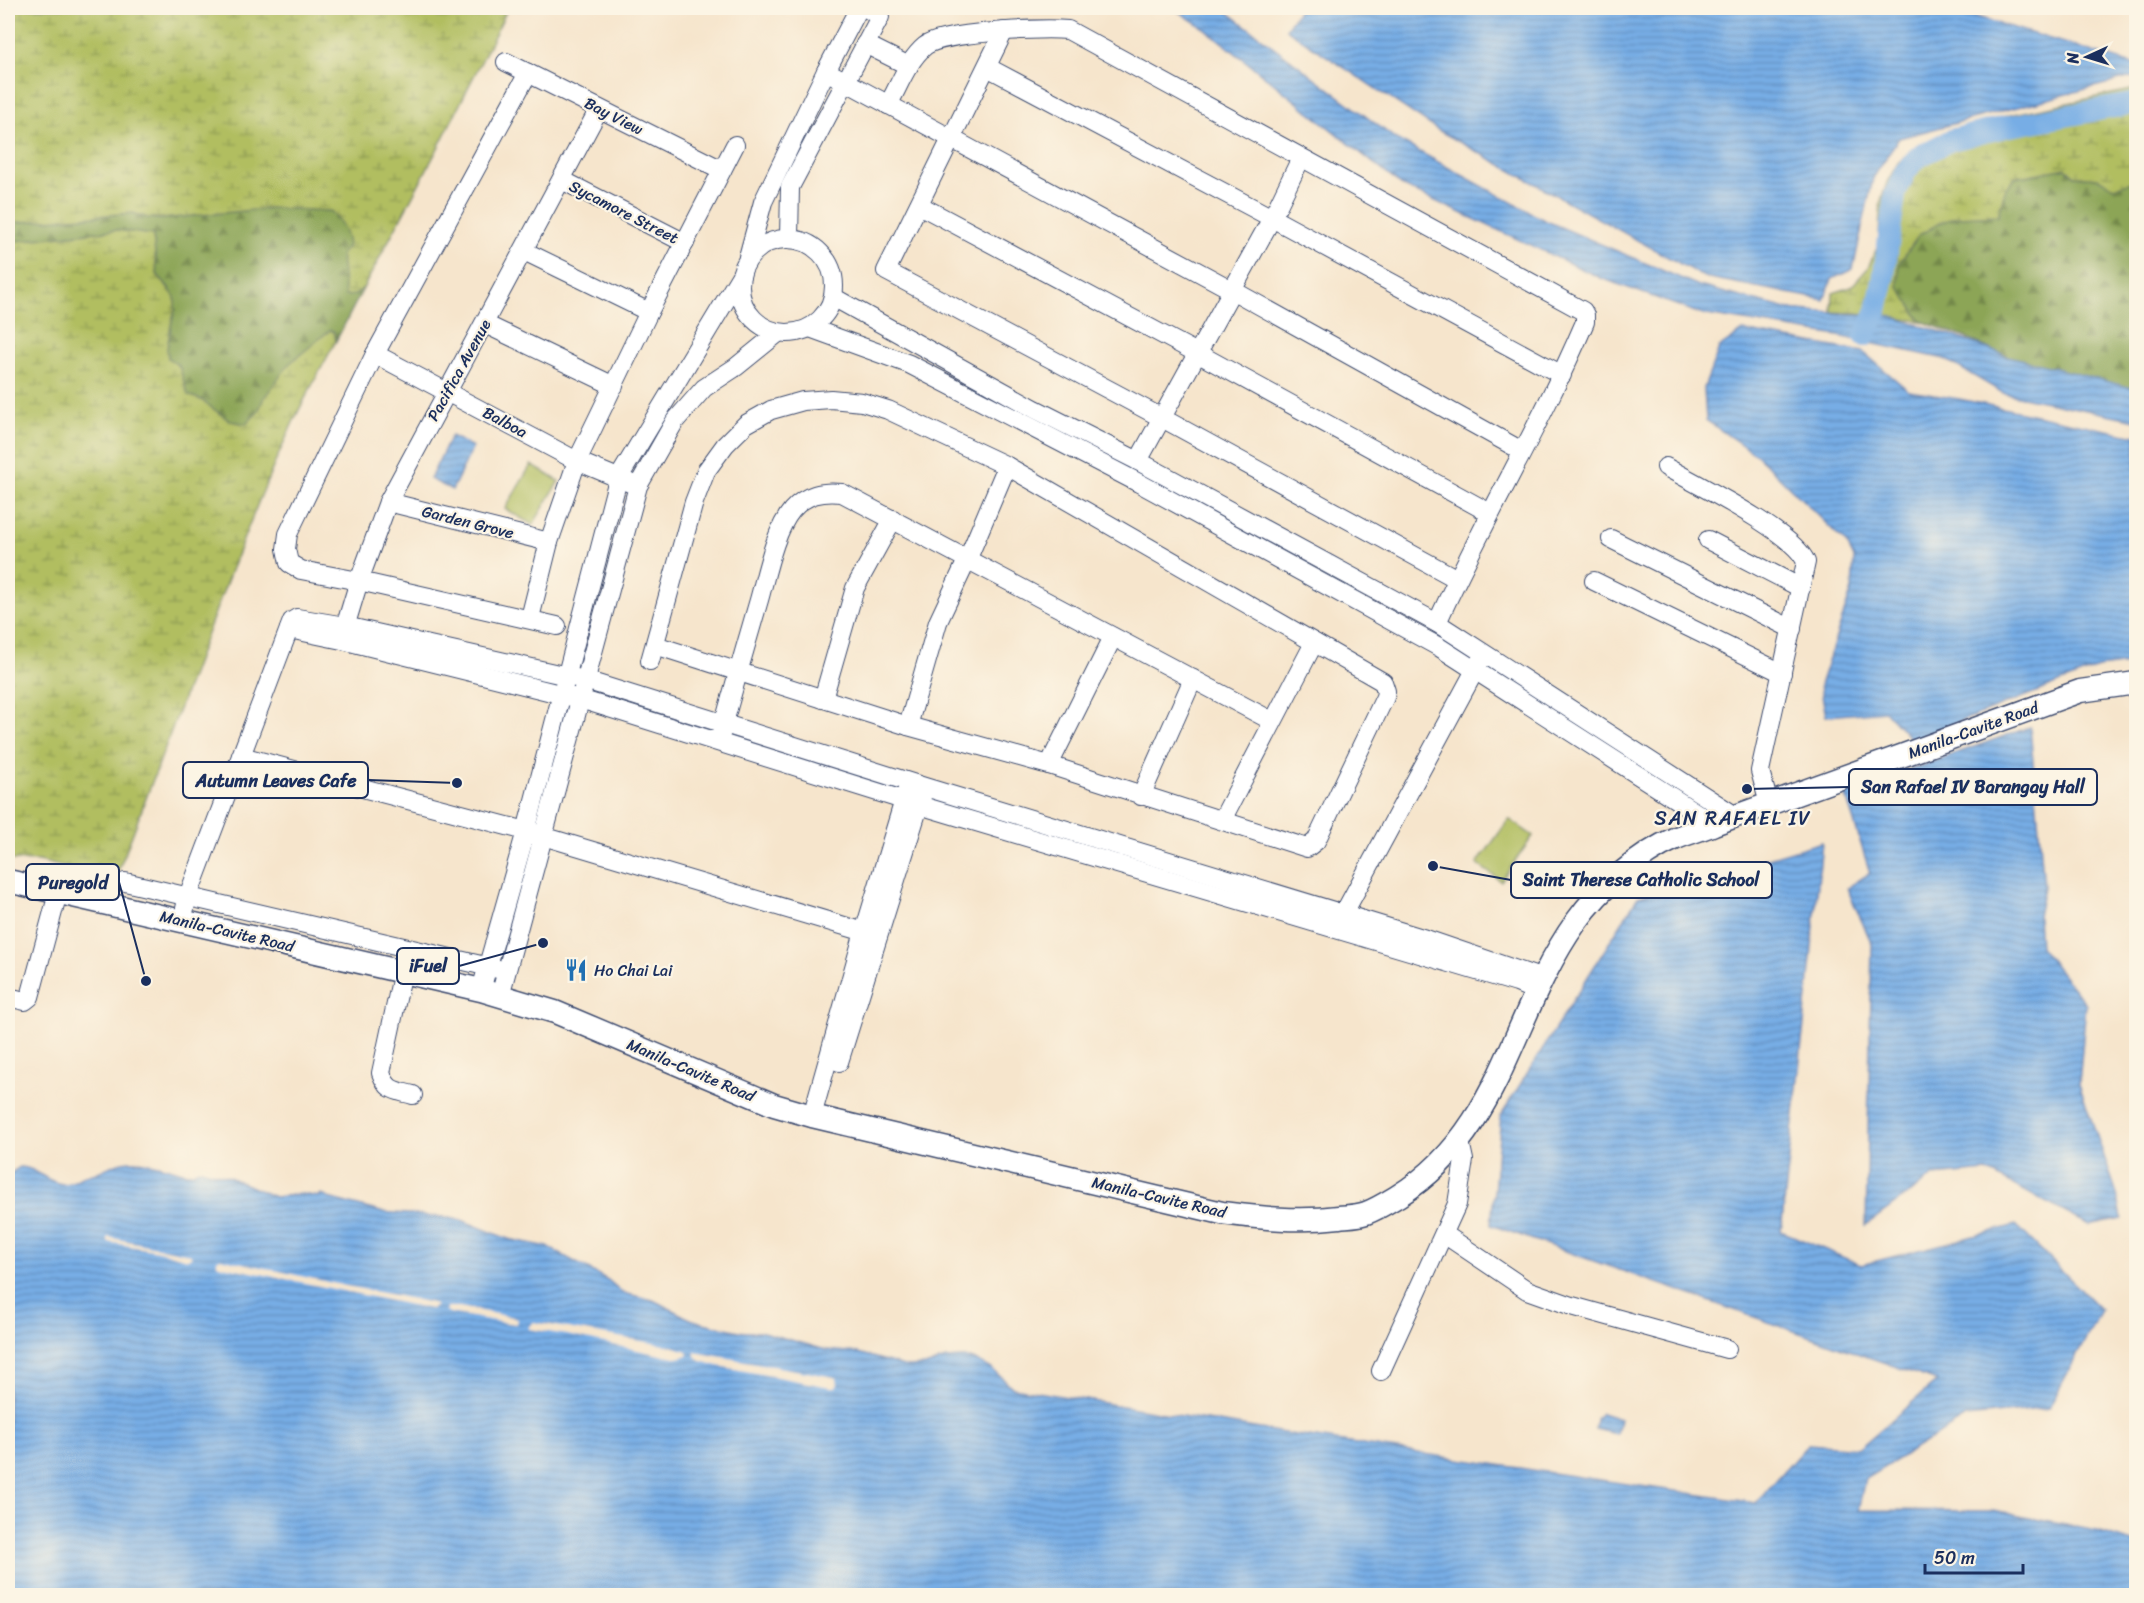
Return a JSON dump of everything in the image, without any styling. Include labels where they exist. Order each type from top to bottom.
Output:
[{"type":"main road","name":"Manila-Cavite Road","points":[[8,881],[490,993],[555,1012],[774,1105],[818,1117],[1222,1213],[1279,1220],[1330,1218],[1365,1214],[1410,1188],[1434,1170],[1460,1142],[1489,1098],[1541,985],[1577,920],[1614,880],[1658,848],[1714,824],[2080,691],[2136,683]]},
{"type":"street","points":[[490,993],[488,966],[526,831],[618,479],[744,267],[759,248],[773,240],[789,238],[815,247],[825,257],[833,276],[833,297],[829,309],[821,320],[810,328],[800,332],[778,333],[752,318],[744,305],[740,290],[744,267],[763,202],[859,8]]},
{"type":"street","points":[[789,238],[790,187],[880,17],[866,8]]},
{"type":"street","points":[[888,105],[909,66],[923,47],[937,40],[1004,31],[1068,30],[1583,311],[1585,322],[1562,375],[1490,513],[1437,623]]},
{"type":"street","points":[[1004,31],[886,271],[1457,579]]},
{"type":"street","points":[[865,44],[909,66]]},
{"type":"street","name":"Bay View","points":[[506,62],[722,170]]},
{"type":"street","points":[[987,67],[1562,375]]},
{"type":"street","points":[[826,71],[1232,290],[1522,451]]},
{"type":"street","points":[[528,73],[375,354],[288,534],[286,549],[290,563],[301,570],[530,618],[556,626]]},
{"type":"street","name":"Pacifica Avenue","points":[[344,633],[359,581],[388,502],[599,109]]},
{"type":"street","points":[[530,618],[549,542],[578,461],[649,312],[735,145]]},
{"type":"street","points":[[1138,461],[1272,218],[1302,158]]},
{"type":"street","name":"Sycamore Street","points":[[562,180],[685,243]]},
{"type":"street","points":[[919,205],[1490,513]]},
{"type":"street","points":[[524,251],[649,312]]},
{"type":"street","points":[[833,297],[1031,416],[1439,647],[1714,824]]},
{"type":"street","points":[[485,324],[614,386]]},
{"type":"street","points":[[810,328],[909,364],[1138,461],[1437,623],[1737,817]]},
{"type":"street","points":[[490,993],[506,971],[638,486],[675,421],[704,388],[736,367],[778,333]]},
{"type":"street","name":"Balboa","points":[[375,354],[578,461],[638,486]]},
{"type":"street","points":[[831,399],[862,402],[888,410],[1007,466],[1314,643],[1383,682],[1386,691],[1316,841],[1307,848],[1049,765],[908,726],[738,673],[652,653],[694,502],[706,471],[725,445],[746,424],[771,410],[803,401],[831,399]]},
{"type":"street","points":[[908,726],[938,622],[1007,466]]},
{"type":"street","points":[[1666,467],[1745,510],[1777,532],[1802,553],[1806,566],[1760,771],[1769,804]]},
{"type":"street","points":[[719,742],[774,544],[791,511],[816,493],[842,493],[1272,721]]},
{"type":"street","name":"Garden Grove","points":[[388,502],[549,542]]},
{"type":"street","points":[[822,699],[855,588],[893,519]]},
{"type":"street","points":[[1611,539],[1792,629]]},
{"type":"street","points":[[1708,540],[1801,588]]},
{"type":"street","points":[[1594,581],[1782,673]]},
{"type":"street","points":[[182,921],[188,896],[289,629],[344,633],[585,680],[724,724],[914,794]]},
{"type":"street","points":[[344,633],[580,699],[719,742],[914,794],[1339,921],[1426,939],[1541,985]]},
{"type":"street","points":[[1049,765],[1113,637]]},
{"type":"street","points":[[1222,820],[1314,643]]},
{"type":"street","points":[[1339,921],[1474,670],[1485,654]]},
{"type":"street","points":[[1141,796],[1192,679]]},
{"type":"street","points":[[241,756],[526,831],[871,934]]},
{"type":"street","points":[[818,1117],[828,1098],[871,934],[914,794]]},
{"type":"street","points":[[125,882],[506,971]]},
{"type":"street","points":[[8,997],[25,1001],[30,997],[58,893]]},
{"type":"street","points":[[403,971],[381,1073],[386,1085],[391,1089],[412,1095]]},
{"type":"street","points":[[1381,1371],[1456,1204],[1464,1160],[1460,1142]]},
{"type":"street","points":[[1444,1234],[1527,1290],[1727,1349]]},
{"type":"green space","points":[[8,8],[508,8],[436,152],[364,287],[355,295],[345,296],[341,255],[348,246],[343,227],[331,211],[273,208],[161,219],[133,213],[8,223]]},
{"type":"green space","points":[[2136,89],[2136,181],[2114,187],[2098,178],[2075,176],[2066,168],[2014,178],[2006,187],[1998,215],[1957,217],[1941,222],[1919,235],[1899,263],[1898,286],[1921,321],[1892,318],[1886,315],[1832,312],[1833,293],[1851,287],[1867,269],[1879,244],[1880,204],[1887,182],[1898,163],[1915,147],[1957,130],[2010,115]]},
{"type":"green space","points":[[2066,168],[2075,176],[2098,178],[2114,187],[2136,181],[2136,393],[2019,363],[1964,337],[1921,321],[1898,286],[1899,263],[1919,235],[1941,222],[1957,217],[1998,215],[2006,187],[2014,178]]},
{"type":"green space","points":[[273,208],[331,211],[342,222],[348,239],[355,295],[364,287],[336,341],[334,332],[330,330],[264,398],[258,412],[246,424],[230,421],[201,400],[187,395],[179,366],[168,358],[167,348],[175,310],[170,289],[157,274],[153,235],[116,230],[8,242],[8,223],[133,213],[161,219]]},
{"type":"green space","points":[[116,230],[153,235],[157,274],[175,297],[175,310],[167,348],[168,358],[179,366],[188,395],[201,400],[230,421],[246,424],[258,412],[264,398],[289,364],[330,330],[334,332],[336,341],[295,418],[246,532],[115,879],[39,861],[8,860],[8,242]]},
{"type":"green space","points":[[531,465],[559,481],[533,525],[505,509]]},
{"type":"green space","points":[[1509,819],[1533,836],[1501,881],[1477,864]]},
{"type":"water","points":[[1173,8],[1222,8],[1396,139],[1544,220],[1699,286],[1787,309],[1886,315],[1951,335],[2004,355],[2136,389],[2136,420],[2003,393],[1945,359],[1838,336],[1701,314],[1601,278],[1401,185],[1204,28]]},
{"type":"water","points":[[1300,8],[1948,8],[2136,65],[2136,76],[1899,138],[1873,178],[1853,269],[1832,279],[1824,300],[1704,277],[1438,130],[1286,29]]},
{"type":"water","points":[[1743,331],[1863,352],[1909,391],[1959,399],[2136,436],[2136,663],[2098,668],[1912,740],[1885,711],[1826,716],[1820,685],[1852,589],[1854,558],[1847,544],[1758,456],[1706,420],[1704,388],[1719,348]]},
{"type":"water","points":[[451,436],[473,447],[452,490],[430,479]]},
{"type":"water","points":[[2030,727],[2044,887],[2038,916],[2040,947],[2086,1004],[2079,1084],[2117,1194],[2122,1218],[2089,1225],[1987,1171],[1933,1176],[1866,1225],[1872,944],[1847,888],[1870,873],[1845,793]]},
{"type":"water","points":[[1822,842],[1781,1231],[1861,1265],[2016,1225],[2101,1310],[2049,1408],[1966,1417],[1865,1479],[1858,1510],[1994,1511],[2096,1531],[2136,1543],[2136,1596],[8,1596],[8,1175],[20,1167],[63,1184],[119,1163],[131,1161],[147,1162],[187,1173],[201,1169],[229,1177],[275,1197],[302,1194],[319,1197],[321,1194],[328,1198],[381,1212],[444,1217],[464,1221],[508,1239],[548,1247],[608,1280],[623,1293],[653,1300],[690,1319],[744,1332],[763,1332],[826,1350],[858,1353],[907,1367],[925,1366],[946,1359],[963,1358],[975,1360],[992,1369],[1013,1388],[1302,1436],[1756,1503],[1808,1444],[1859,1448],[1937,1381],[1491,1225],[1501,1115],[1638,897]]},
{"type":"water","points":[[1601,1413],[1620,1419],[1617,1434],[1595,1429],[1596,1419]]},
{"type":"pier","points":[[108,1237],[192,1256],[188,1259],[108,1242]]},
{"type":"pier","points":[[220,1258],[432,1303],[436,1306],[431,1309],[222,1266],[217,1264]]},
{"type":"pier","points":[[446,1307],[460,1307],[513,1317],[517,1319],[516,1324],[450,1313],[446,1311]]},
{"type":"pier","points":[[534,1322],[675,1347],[687,1351],[688,1355],[678,1358],[665,1356],[529,1329]]},
{"type":"pier","points":[[695,1352],[834,1377],[838,1384],[836,1387],[830,1387],[718,1366],[701,1361],[695,1356]]},
{"type":"waterway","points":[[1865,336],[1877,310],[1895,194],[1905,172],[1918,157],[1951,140],[2005,127],[2136,103]]},
{"type":"place","name":"Autumn Leaves Cafe","points":[[457,783]]},
{"type":"place","name":"San Rafael IV Barangay Hall","points":[[1747,789]]},
{"type":"place","name":"Saint Therese Catholic School","points":[[1433,866]]},
{"type":"place","name":"iFuel","points":[[543,943]]},
{"type":"place","name":"Ho Chai Lai","points":[[576,970]]},
{"type":"place","name":"Puregold","points":[[146,981]]},
{"type":"district","name":"SAN RAFAEL IV","points":[[1733,818]]}]
